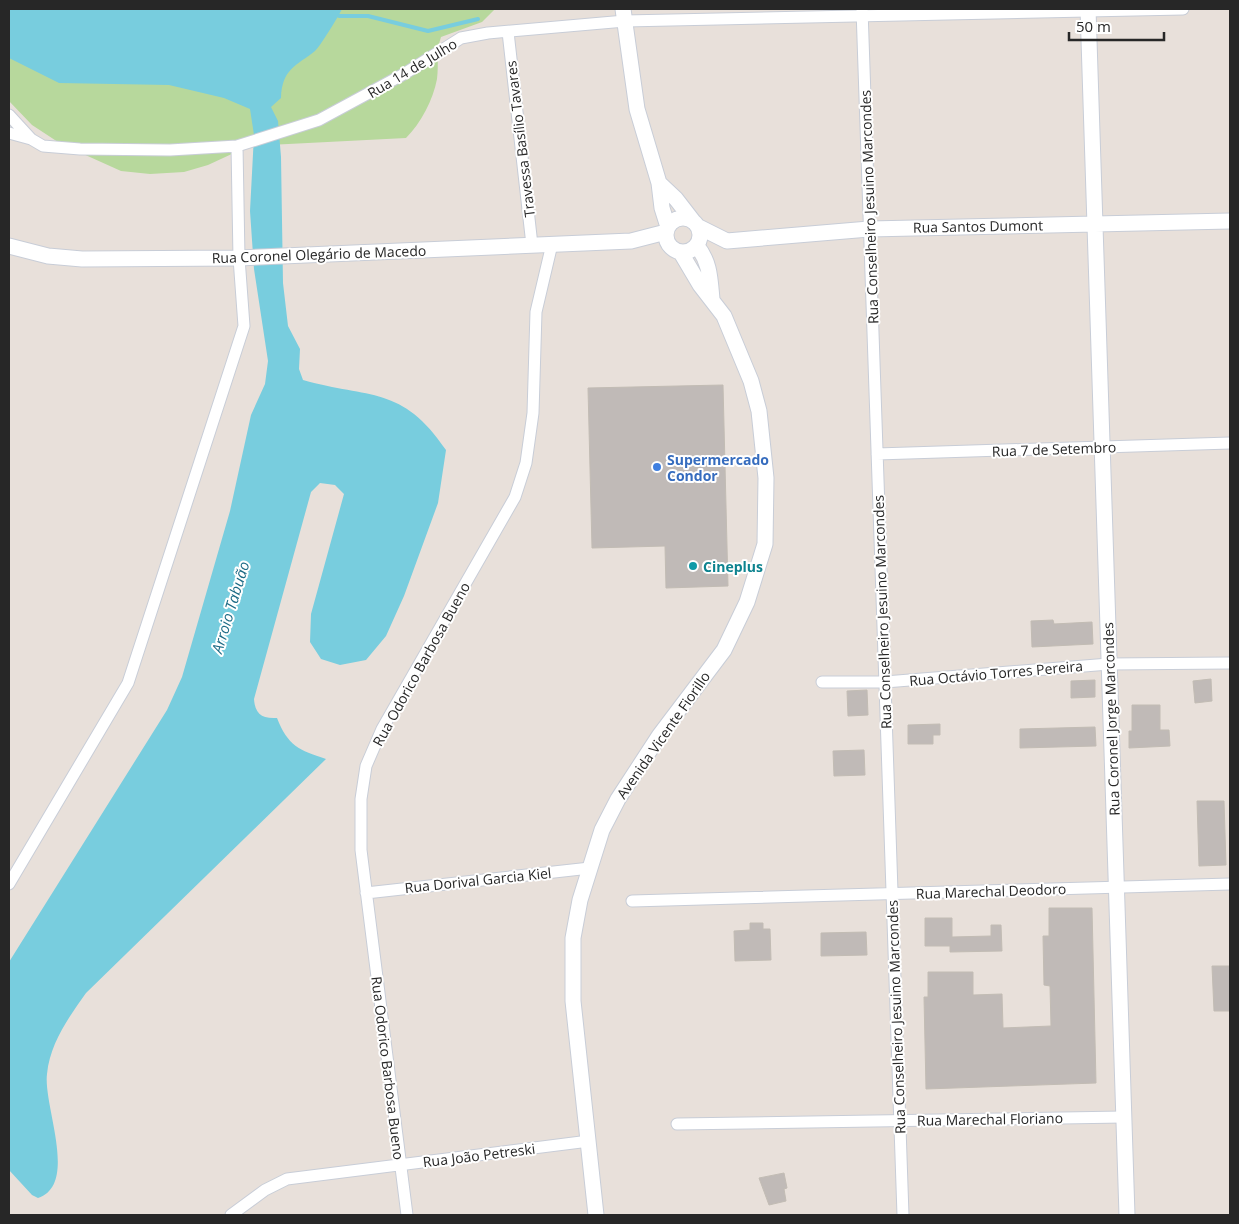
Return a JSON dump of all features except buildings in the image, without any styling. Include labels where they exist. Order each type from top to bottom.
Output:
[{"type":"street","name":"Rua 14 de Julho","points":[[9,133],[31,139],[43,146],[80,149],[170,150],[237,146],[319,120],[404,74],[461,38],[624,15],[1183,9]]},
{"type":"street","name":"Rua Coronel Jorge Marcondes","points":[[1088,10],[1118,886],[1127,1215]]},
{"type":"street","name":"Rua Conselheiro Jesuino Marcondes","points":[[862,12],[903,1215]]},
{"type":"street","points":[[624,15],[637,109],[659,183],[667,229],[667,243],[678,252]]},
{"type":"street","name":"Travessa Basílio Tavares","points":[[508,32],[532,245]]},
{"type":"street","points":[[9,115],[31,139]]},
{"type":"street","points":[[9,884],[128,683],[244,326],[244,258],[237,146]]},
{"type":"street","points":[[631,241],[678,252],[691,251],[698,245],[701,233],[696,224],[676,199],[659,183]]},
{"type":"street","points":[[631,241],[667,229],[677,219],[682,218],[727,241]]},
{"type":"street","name":"Rua Santos Dumont","points":[[698,245],[713,249],[727,241],[869,229],[1230,221]]},
{"type":"street","name":"Rua Coronel Olegário de Macedo","points":[[9,246],[48,256],[82,259],[244,258],[631,241]]},
{"type":"street","name":"Rua Odorico Barbosa Bueno","points":[[406,1215],[361,850],[360,808],[366,766],[382,729],[515,497],[527,455],[533,413],[536,312],[552,244]]},
{"type":"street","points":[[698,245],[706,256],[710,271],[712,299]]},
{"type":"street","name":"Avenida Vicente Fiorillo","points":[[596,1215],[573,1001],[573,938],[590,868],[602,830],[618,799],[660,736],[724,650],[748,602],[765,544],[766,478],[758,411],[741,354],[724,316],[678,252]]},
{"type":"street","name":"Rua 7 de Setembro","points":[[877,454],[1230,443]]},
{"type":"street","name":"Rua Octávio Torres Pereira","points":[[822,682],[885,682],[1109,664],[1230,663]]},
{"type":"street","name":"Rua Dorival Garcia Kiel","points":[[366,893],[590,868]]},
{"type":"street","name":"Rua Marechal Deodoro","points":[[632,902],[1230,884]]},
{"type":"street","name":"Rua Marechal Floriano","points":[[677,1124],[1124,1116]]},
{"type":"street","name":"Rua João Petreski","points":[[231,1215],[265,1190],[287,1179],[589,1141]]},
{"type":"green space","points":[[9,9],[495,9],[482,22],[441,37],[437,79],[433,95],[421,118],[406,138],[249,146],[208,165],[184,172],[150,174],[121,171],[61,144],[32,125],[9,101]]},
{"type":"water","name":"Arroio Tabuão","points":[[9,9],[342,9],[317,49],[287,74],[281,98],[271,107],[278,121],[281,157],[283,283],[288,326],[300,349],[299,369],[303,380],[366,393],[399,404],[415,414],[430,429],[446,450],[438,503],[404,596],[386,636],[366,660],[340,665],[321,659],[310,642],[311,614],[344,494],[335,485],[320,483],[311,492],[254,699],[258,712],[267,718],[277,718],[290,741],[296,746],[308,753],[326,759],[86,993],[73,1011],[56,1041],[49,1063],[47,1088],[58,1161],[56,1177],[50,1190],[38,1198],[32,1195],[9,1170],[9,962],[167,710],[182,677],[230,511],[251,415],[265,384],[268,361],[254,269],[250,211],[254,135],[250,109],[224,98],[169,85],[59,83],[9,58]]},
{"type":"waterway","points":[[339,16],[368,16],[428,31],[478,19]]},
{"type":"place","name":"Supermercado Condor","points":[[657,467]]},
{"type":"place","name":"Cineplus","points":[[693,566]]}]
